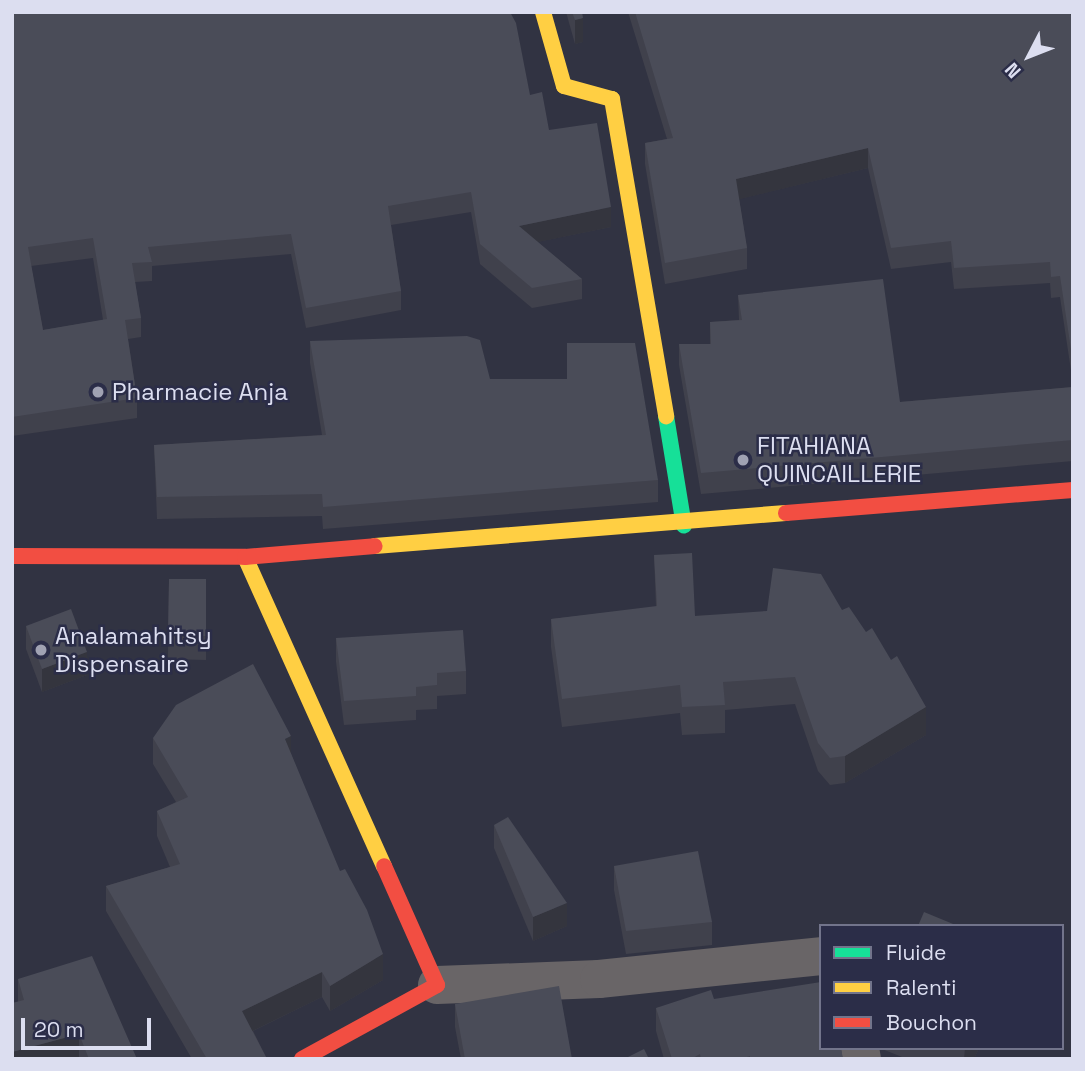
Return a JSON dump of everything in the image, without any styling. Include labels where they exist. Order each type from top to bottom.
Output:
[{"type":"street","points":[[542,12],[564,86],[612,99],[684,526]]},
{"type":"street","points":[[12,556],[245,557],[684,526],[1073,490]]},
{"type":"street","points":[[245,557],[437,985]]},
{"type":"street","points":[[302,1059],[437,985],[599,979],[819,956]]},
{"type":"building","points":[[12,12],[510,12],[516,23],[530,95],[542,92],[549,130],[597,123],[611,207],[519,226],[582,279],[532,288],[480,244],[471,192],[388,206],[401,291],[306,308],[291,234],[148,247],[152,262],[132,263],[141,318],[125,320],[137,398],[12,417]],"holes":[[[93,238],[107,319],[43,330],[28,247]]]},
{"type":"building","points":[[572,12],[582,12],[583,18],[575,20]]},
{"type":"building","points":[[635,12],[1070,12],[1073,24],[1073,363],[1060,276],[1051,277],[1050,262],[954,268],[951,241],[891,248],[868,148],[736,179],[747,248],[665,263],[645,143],[673,138]]},
{"type":"building","points":[[883,279],[900,402],[1073,387],[1073,440],[701,473],[679,344],[711,344],[710,322],[742,320],[738,295]]},
{"type":"building","points":[[467,336],[480,340],[490,379],[567,379],[567,343],[635,343],[658,480],[323,507],[322,494],[157,497],[154,445],[326,435],[310,341]]},
{"type":"building","points":[[692,553],[695,616],[767,611],[773,568],[821,574],[842,610],[849,607],[866,632],[872,628],[891,660],[897,656],[926,707],[845,756],[830,758],[818,743],[795,677],[723,682],[725,705],[682,707],[680,685],[562,699],[551,619],[657,606],[654,555]]},
{"type":"building","points":[[169,579],[206,579],[206,636],[168,636]]},
{"type":"building","points":[[71,609],[87,652],[42,669],[26,626]]},
{"type":"building","points":[[463,630],[466,671],[437,673],[437,685],[416,687],[416,696],[344,701],[336,638]]},
{"type":"building","points":[[253,664],[291,736],[285,739],[340,871],[345,869],[367,910],[383,954],[330,986],[322,972],[242,1011],[267,1059],[207,1059],[106,886],[180,864],[157,811],[188,797],[153,738],[176,705]]},
{"type":"building","points":[[508,817],[567,903],[533,917],[494,825]]},
{"type":"building","points":[[698,851],[712,922],[626,931],[614,866]]},
{"type":"building","points":[[924,912],[953,924],[919,924]]},
{"type":"building","points":[[92,956],[137,1059],[89,1059],[79,1034],[12,1052],[12,1003],[24,1000],[18,979]]},
{"type":"building","points":[[819,982],[819,1050],[841,1050],[843,1059],[750,1059],[750,1056],[741,1059],[701,1059],[700,1054],[691,1059],[672,1059],[656,1008],[711,990],[714,999]]},
{"type":"building","points":[[559,986],[572,1059],[465,1059],[455,1004]]},
{"type":"building","points":[[644,1049],[649,1059],[624,1059]]},
{"type":"traffic: fast","points":[[666,416],[684,526]]},
{"type":"traffic: slow","points":[[543,12],[564,86],[612,99],[666,416]]},
{"type":"traffic: slow","points":[[375,546],[786,513]]},
{"type":"traffic: slow","points":[[245,557],[384,866]]},
{"type":"traffic: jam","points":[[786,513],[1073,490]]},
{"type":"traffic: jam","points":[[12,556],[245,557],[375,546]]},
{"type":"traffic: jam","points":[[302,1059],[437,985],[384,866]]},
{"type":"place","name":"Pharmacie Anja","points":[[98,392]]},
{"type":"place","name":"FITAHIANA QUINCAILLERIE","points":[[743,460]]},
{"type":"place","name":"Analamahitsy Dispensaire","points":[[41,650]]}]
